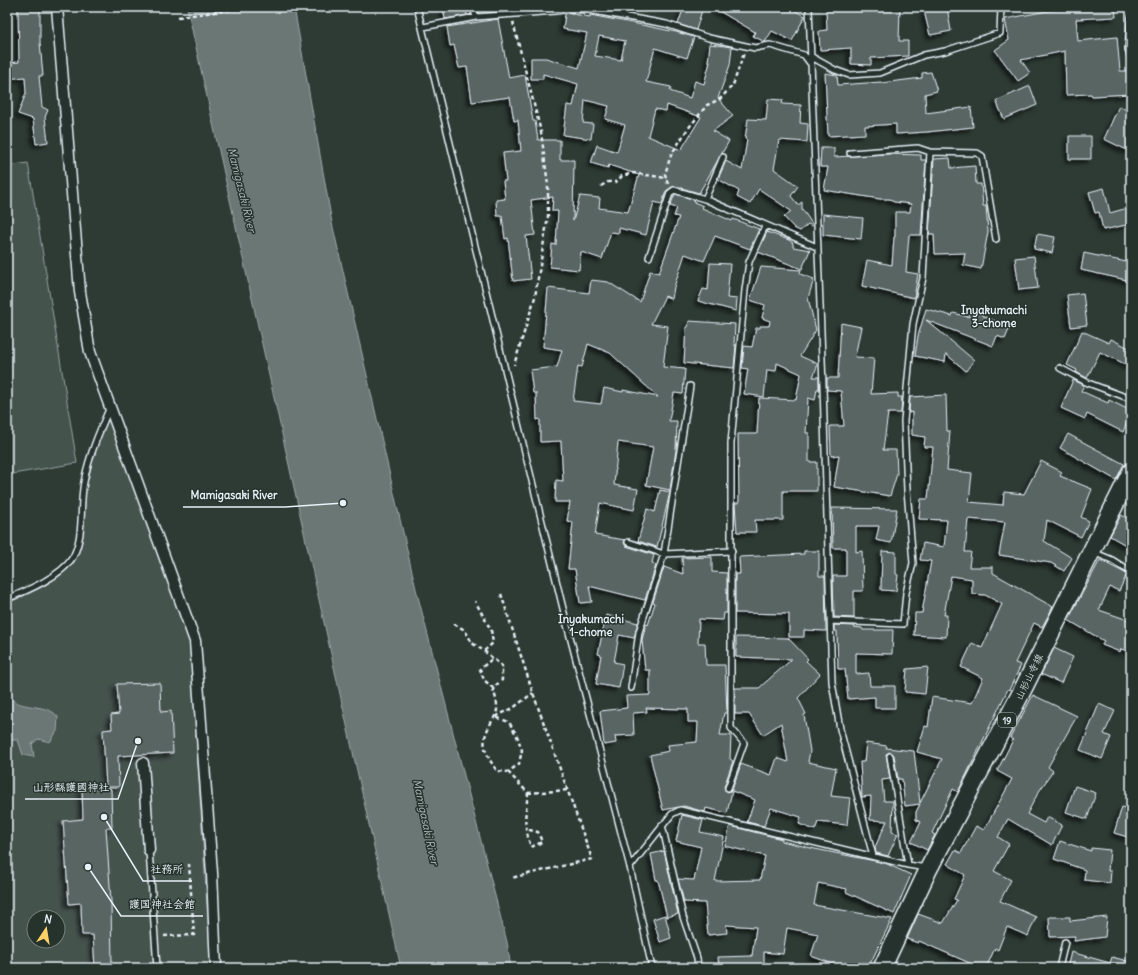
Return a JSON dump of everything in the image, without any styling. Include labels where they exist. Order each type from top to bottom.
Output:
[{"type":"main road","name":"山形山寺線","points":[[882,968],[929,868],[1020,696],[1131,472]]},
{"type":"street","points":[[56,7],[80,292],[90,352],[195,641],[212,873],[216,968]]},
{"type":"street","points":[[144,763],[149,850]]},
{"type":"lane","points":[[417,7],[567,625],[630,867],[652,968]]},
{"type":"lane","points":[[473,7],[476,17]]},
{"type":"lane","points":[[809,7],[832,682],[840,729],[873,856]]},
{"type":"lane","points":[[810,56],[835,70],[849,75],[880,73],[924,56],[945,51],[1000,33],[1001,7]]},
{"type":"lane","points":[[423,27],[476,17],[569,9],[588,10],[666,24],[709,38],[755,48],[770,45],[804,55],[811,64]]},
{"type":"lane","points":[[1130,56],[1128,49],[1131,18]]},
{"type":"lane","points":[[850,153],[918,148],[930,152],[977,153],[982,156],[996,239]]},
{"type":"lane","points":[[830,620],[903,624],[906,593],[913,563],[907,490],[904,421],[913,324],[923,278],[930,152]]},
{"type":"lane","points":[[705,199],[723,157]]},
{"type":"lane","points":[[649,257],[671,192],[674,190],[705,199],[817,247]]},
{"type":"lane","points":[[728,788],[744,743],[731,728],[731,443],[738,359],[749,262],[765,226]]},
{"type":"lane","points":[[1060,368],[1088,383],[1131,399]]},
{"type":"lane","points":[[631,688],[639,632],[664,554],[690,386]]},
{"type":"lane","points":[[7,599],[56,574],[72,557],[80,531],[84,482],[94,445],[110,406]]},
{"type":"lane","points":[[628,542],[664,554],[732,552]]},
{"type":"lane","points":[[1091,551],[1112,560],[1131,572]]},
{"type":"lane","points":[[890,756],[908,865]]},
{"type":"lane","points":[[630,867],[662,825],[672,814],[680,810],[908,865],[929,868]]},
{"type":"lane","points":[[662,825],[683,917],[697,958],[698,968]]},
{"type":"lane","points":[[149,850],[157,968]]},
{"type":"lane","points":[[1059,968],[1065,942]]},
{"type":"path","points":[[178,17],[250,7]]},
{"type":"path","points":[[508,382],[535,297],[548,216],[548,185],[541,132],[511,14]]},
{"type":"path","points":[[671,192],[665,174],[671,155],[687,130],[707,105],[720,99],[733,85],[746,46]]},
{"type":"path","points":[[602,186],[608,182],[616,182],[622,176],[633,173],[648,174],[666,178]]},
{"type":"path","points":[[501,594],[533,693],[592,859],[511,878]]},
{"type":"path","points":[[475,601],[491,630],[493,643],[484,651]]},
{"type":"path","points":[[454,624],[465,630],[472,642],[502,666],[502,680],[492,688]]},
{"type":"path","points":[[492,659],[480,669],[484,680],[492,688],[498,706],[495,717],[488,729],[483,744],[487,756],[497,771],[508,772],[528,793]]},
{"type":"path","points":[[495,717],[513,708],[533,693]]},
{"type":"path","points":[[495,717],[509,722],[517,736],[522,750],[519,764],[508,772]]},
{"type":"path","points":[[528,793],[568,790]]},
{"type":"path","points":[[525,829],[538,832],[542,842],[531,848],[525,829],[524,816],[528,793]]},
{"type":"path","points":[[155,937],[194,934],[189,864]]},
{"type":"shaded area","points":[[28,163],[77,463],[7,475],[7,166]]},
{"type":"shaded area","points":[[110,406],[190,641],[211,968],[7,968],[7,598],[56,574],[72,557],[80,531],[84,482]]},
{"type":"water","points":[[187,7],[294,7],[332,223],[416,589],[507,942],[511,968],[401,968]]},
{"type":"water","points":[[7,675],[9,694],[14,701],[19,704],[53,712],[58,717],[57,731],[50,742],[38,739],[32,744],[34,757],[23,755],[18,740],[11,740],[7,742]]},
{"type":"building","points":[[18,7],[40,7],[40,42],[43,76],[39,76],[42,107],[48,110],[45,117],[48,142],[36,144],[33,119],[18,114],[26,93],[25,77],[7,79],[7,63],[19,62]]},
{"type":"building","points":[[443,7],[466,7],[467,15],[445,19]]},
{"type":"building","points":[[684,7],[703,7],[696,30],[678,24]]},
{"type":"building","points":[[712,7],[788,7],[805,16],[792,41],[772,31],[765,42],[753,36],[755,32]]},
{"type":"building","points":[[850,7],[900,7],[899,41],[908,41],[908,56],[871,58],[871,65],[851,64],[851,48],[820,50],[819,31],[827,30],[826,9]]},
{"type":"building","points":[[926,7],[947,7],[951,31],[930,35],[925,15]]},
{"type":"building","points":[[1058,7],[1115,7],[1116,17],[1076,19],[1078,41],[1117,37],[1120,71],[1131,71],[1131,94],[1092,96],[1091,94],[1066,95],[1065,51],[1021,60],[1030,73],[1018,81],[995,50],[1009,40],[1005,19],[1058,9]]},
{"type":"building","points":[[568,13],[590,17],[590,15],[694,37],[687,58],[655,48],[646,82],[671,87],[670,91],[690,98],[695,81],[704,84],[710,62],[708,62],[710,44],[732,47],[730,65],[718,98],[733,116],[713,131],[729,141],[699,193],[675,186],[672,187],[666,191],[662,204],[654,202],[646,235],[619,228],[619,233],[611,232],[602,259],[581,252],[579,270],[550,267],[552,244],[556,245],[558,211],[552,211],[553,197],[531,200],[535,235],[526,236],[531,279],[513,281],[508,238],[505,239],[502,216],[497,216],[496,200],[505,199],[503,181],[506,181],[503,153],[521,151],[518,120],[514,121],[510,97],[472,102],[467,67],[459,68],[454,45],[450,46],[447,27],[498,19],[509,78],[525,75],[538,140],[560,140],[560,160],[574,160],[573,221],[580,196],[600,198],[599,208],[628,212],[639,175],[609,165],[608,168],[591,163],[597,145],[617,152],[625,125],[605,119],[609,106],[585,100],[583,123],[593,124],[591,139],[563,135],[567,105],[573,106],[578,84],[543,74],[543,79],[531,79],[531,58],[546,58],[579,68],[587,33],[563,29],[565,14]],"holes":[[[599,36],[625,41],[621,60],[595,56]],[[667,105],[701,117],[681,150],[648,136],[655,109],[666,111]]]},
{"type":"building","points":[[931,72],[937,91],[925,94],[926,113],[971,107],[973,127],[896,134],[896,124],[865,126],[865,134],[828,136],[825,73],[837,75],[838,85],[881,83],[922,78],[922,73]]},
{"type":"building","points":[[1030,86],[1037,105],[1004,119],[996,101]]},
{"type":"building","points":[[768,99],[783,100],[782,104],[801,105],[800,123],[808,124],[807,142],[779,140],[774,169],[798,186],[791,196],[798,205],[802,202],[802,209],[813,225],[808,224],[800,231],[794,228],[784,217],[791,211],[759,189],[750,204],[737,197],[739,191],[718,179],[726,161],[742,170],[747,140],[745,139],[748,119],[766,120]]},
{"type":"building","points":[[1119,106],[1131,112],[1131,152],[1104,139]]},
{"type":"building","points":[[1069,136],[1091,136],[1091,159],[1069,159]]},
{"type":"building","points":[[821,148],[834,148],[834,157],[887,154],[921,155],[921,160],[926,160],[921,235],[909,235],[906,272],[918,274],[914,298],[862,286],[867,260],[892,265],[895,237],[895,212],[910,212],[911,204],[894,202],[890,199],[880,199],[824,190],[828,167],[820,167]]},
{"type":"building","points":[[950,158],[951,168],[975,166],[976,184],[981,184],[983,206],[986,206],[988,232],[981,269],[963,265],[965,253],[935,254],[934,234],[929,234],[934,159]]},
{"type":"building","points":[[1104,188],[1110,213],[1131,207],[1131,224],[1103,230],[1099,212],[1095,213],[1089,192]]},
{"type":"building","points":[[675,194],[695,200],[694,202],[703,206],[702,208],[732,221],[733,219],[759,229],[750,249],[715,236],[704,261],[685,254],[674,287],[672,299],[665,296],[651,324],[668,326],[663,367],[685,369],[683,394],[674,393],[669,421],[677,421],[676,450],[670,490],[646,485],[653,447],[618,442],[614,485],[638,489],[634,510],[600,503],[595,535],[625,540],[624,543],[626,546],[654,555],[652,563],[656,565],[645,600],[589,586],[592,602],[580,603],[575,569],[568,569],[573,522],[567,521],[570,502],[555,502],[556,480],[563,481],[561,441],[540,442],[540,419],[537,420],[536,393],[533,393],[530,370],[557,367],[562,350],[543,347],[548,288],[589,293],[591,280],[608,282],[640,302],[650,271],[659,273],[679,217],[674,216],[677,208],[670,206]],"holes":[[[588,344],[610,353],[658,397],[604,388],[601,404],[573,401],[578,366],[582,367]]]},
{"type":"building","points":[[823,214],[863,218],[861,239],[823,235]]},
{"type":"building","points":[[767,232],[789,240],[793,243],[793,247],[810,250],[802,269],[758,252]]},
{"type":"building","points":[[1037,234],[1055,237],[1052,253],[1034,249]]},
{"type":"building","points":[[1084,253],[1131,263],[1131,281],[1081,270]]},
{"type":"building","points":[[1034,256],[1038,288],[1019,290],[1015,258]]},
{"type":"building","points":[[710,263],[730,264],[727,298],[737,299],[736,311],[698,301],[703,289],[708,290]]},
{"type":"building","points":[[761,267],[801,270],[800,274],[814,279],[808,298],[816,330],[800,356],[818,364],[813,377],[819,377],[819,389],[817,389],[815,400],[808,398],[806,433],[809,433],[809,462],[817,462],[817,491],[783,491],[783,520],[755,520],[756,532],[737,532],[735,503],[739,503],[738,434],[757,434],[759,398],[796,400],[801,374],[777,363],[776,371],[767,370],[764,397],[744,394],[748,369],[742,368],[744,346],[752,347],[756,328],[760,328],[760,326],[769,326],[770,321],[762,318],[765,305],[750,300]]},
{"type":"building","points":[[1083,293],[1087,325],[1071,327],[1067,295]]},
{"type":"building","points":[[926,309],[952,316],[953,313],[969,317],[970,311],[1010,327],[1005,339],[997,336],[993,346],[926,320],[974,360],[966,371],[946,354],[945,362],[915,356],[918,336]]},
{"type":"building","points":[[689,321],[735,324],[734,345],[736,345],[734,368],[684,363],[686,327],[688,327]]},
{"type":"building","points":[[841,323],[861,327],[855,357],[874,358],[871,394],[898,393],[898,397],[902,397],[901,413],[888,413],[883,450],[896,450],[897,474],[890,496],[834,487],[839,455],[831,456],[830,426],[844,426],[841,391],[827,390],[827,378],[838,378]]},
{"type":"building","points":[[1082,331],[1109,343],[1111,339],[1131,349],[1131,367],[1100,352],[1087,378],[1076,372],[1077,370],[1067,365]]},
{"type":"building","points":[[1073,380],[1084,385],[1081,391],[1108,403],[1109,400],[1131,411],[1123,432],[1087,414],[1085,419],[1061,408]]},
{"type":"building","points":[[946,395],[947,431],[950,431],[947,470],[972,473],[969,502],[1003,505],[1004,492],[1024,494],[1041,461],[1062,472],[1060,476],[1092,489],[1081,517],[1089,521],[1081,537],[1047,520],[1044,541],[1072,558],[1064,571],[1051,563],[999,555],[1005,522],[968,519],[965,552],[971,552],[969,567],[993,567],[993,573],[1053,607],[1042,627],[1034,623],[1015,663],[1021,665],[958,792],[953,789],[932,833],[935,835],[927,850],[911,842],[921,822],[916,820],[916,812],[920,804],[905,806],[902,779],[898,779],[894,755],[890,752],[886,754],[890,779],[882,780],[884,801],[893,801],[892,832],[898,834],[888,856],[876,853],[875,847],[887,821],[870,820],[871,796],[862,797],[860,762],[864,762],[866,743],[887,746],[886,748],[914,751],[920,803],[942,759],[917,752],[925,726],[928,727],[932,697],[972,703],[983,678],[961,667],[972,643],[982,648],[1002,604],[985,595],[972,594],[972,579],[951,576],[944,615],[947,615],[946,637],[914,635],[915,613],[922,613],[931,561],[920,560],[923,543],[944,547],[947,520],[919,519],[921,499],[928,499],[933,447],[924,447],[925,437],[912,435],[912,412],[909,413],[910,397]]},
{"type":"building","points":[[1068,434],[1124,464],[1116,480],[1060,448]]},
{"type":"building","points":[[660,490],[670,492],[657,547],[638,541],[647,509],[655,512]]},
{"type":"building","points":[[832,508],[897,509],[891,543],[876,540],[879,526],[856,526],[856,552],[862,551],[863,591],[854,591],[854,618],[834,617],[833,576],[846,576],[846,548],[833,548]]},
{"type":"building","points":[[1121,515],[1131,520],[1131,548],[1110,536]]},
{"type":"building","points":[[804,551],[819,551],[819,576],[825,576],[826,631],[804,630],[804,637],[789,637],[789,614],[735,613],[735,574],[740,574],[739,557],[804,554]]},
{"type":"building","points":[[882,551],[896,552],[896,574],[898,575],[896,591],[881,590]]},
{"type":"building","points":[[712,557],[712,572],[727,573],[727,613],[724,613],[723,620],[699,619],[698,643],[705,643],[706,665],[725,665],[727,713],[724,713],[720,735],[731,735],[730,759],[733,761],[724,787],[725,790],[728,792],[732,790],[741,764],[771,775],[777,758],[788,762],[781,723],[763,735],[749,714],[735,714],[735,688],[759,688],[792,659],[736,657],[736,637],[788,638],[808,659],[806,661],[820,674],[798,698],[806,714],[804,715],[810,751],[808,762],[836,768],[831,796],[850,798],[847,825],[818,822],[815,830],[799,824],[801,817],[771,808],[764,826],[747,822],[755,800],[732,791],[727,813],[706,808],[705,812],[684,806],[663,810],[650,755],[669,751],[668,745],[697,742],[698,722],[688,722],[688,709],[646,708],[647,712],[633,713],[634,735],[615,736],[616,743],[604,745],[600,711],[627,708],[626,696],[650,695],[650,670],[645,670],[642,640],[646,624],[648,625],[655,603],[653,602],[664,567],[683,574],[682,558]]},
{"type":"building","points":[[1100,560],[1127,574],[1119,591],[1110,587],[1099,610],[1131,621],[1131,652],[1121,649],[1120,652],[1102,645],[1104,641],[1068,620]]},
{"type":"building","points":[[606,615],[638,623],[634,638],[619,635],[614,662],[623,664],[619,688],[596,684],[601,655],[598,654]]},
{"type":"building","points":[[834,625],[854,626],[862,628],[863,630],[893,630],[892,654],[856,653],[856,674],[869,673],[870,686],[895,686],[895,708],[875,708],[875,697],[848,699],[845,669],[838,669],[837,631],[834,631]]},
{"type":"building","points":[[1054,648],[1073,657],[1061,683],[1041,674]]},
{"type":"building","points":[[928,667],[925,694],[905,692],[907,669]]},
{"type":"building","points":[[160,683],[161,712],[171,711],[173,753],[118,756],[119,787],[106,787],[103,730],[112,729],[111,715],[119,714],[117,684]]},
{"type":"building","points":[[1033,695],[1077,716],[1048,767],[1053,771],[1038,793],[1027,814],[1044,823],[1047,817],[1062,825],[1052,845],[1008,819],[998,837],[1009,844],[994,871],[1011,880],[1000,901],[1036,917],[1028,936],[1007,927],[998,950],[995,948],[986,968],[981,968],[919,941],[918,943],[907,939],[918,914],[943,923],[957,900],[954,899],[965,875],[947,864],[955,850],[961,853],[976,826],[984,830],[1012,779],[997,771],[1013,740],[1010,738]]},
{"type":"building","points":[[1099,704],[1115,711],[1104,734],[1111,737],[1102,759],[1080,750]]},
{"type":"building","points":[[1075,786],[1096,793],[1087,819],[1066,812]]},
{"type":"building","points":[[82,789],[111,789],[112,828],[106,828],[111,901],[112,968],[95,968],[93,935],[82,935],[81,903],[69,904],[63,821],[83,819]]},
{"type":"building","points":[[1122,807],[1131,809],[1131,838],[1114,833]]},
{"type":"building","points":[[682,815],[703,820],[700,832],[724,837],[715,881],[760,880],[765,856],[725,846],[730,826],[815,849],[885,863],[911,875],[894,914],[846,892],[847,889],[818,883],[814,905],[892,919],[868,968],[844,968],[811,956],[818,934],[787,928],[783,954],[764,952],[764,968],[719,968],[718,957],[752,956],[756,927],[726,925],[727,933],[708,935],[705,903],[684,902],[678,879],[694,880],[701,847],[676,841]]},
{"type":"building","points":[[1060,841],[1091,851],[1091,848],[1110,850],[1108,871],[1111,871],[1110,883],[1084,880],[1085,870],[1054,859]]},
{"type":"building","points":[[664,851],[678,914],[667,917],[658,880],[656,880],[651,854]]},
{"type":"building","points":[[665,915],[671,938],[660,942],[653,919]]},
{"type":"building","points":[[1049,917],[1070,917],[1070,921],[1107,917],[1105,937],[1074,941],[1075,936],[1050,937]]},
{"type":"building","points":[[1071,952],[1110,963],[1112,957],[1131,962],[1131,968],[1067,968]]},
{"type":"place","name":"Mamigasaki River","points":[[343,503]]},
{"type":"place","name":"山形縣護國神社","points":[[138,741]]},
{"type":"place","name":"社務所","points":[[104,817]]},
{"type":"place","name":"護国神社会館","points":[[88,867]]},
{"type":"district","name":"Inyakumachi 3-chome","points":[[994,316]]},
{"type":"district","name":"Inyakumachi 1-chome","points":[[591,625]]}]
